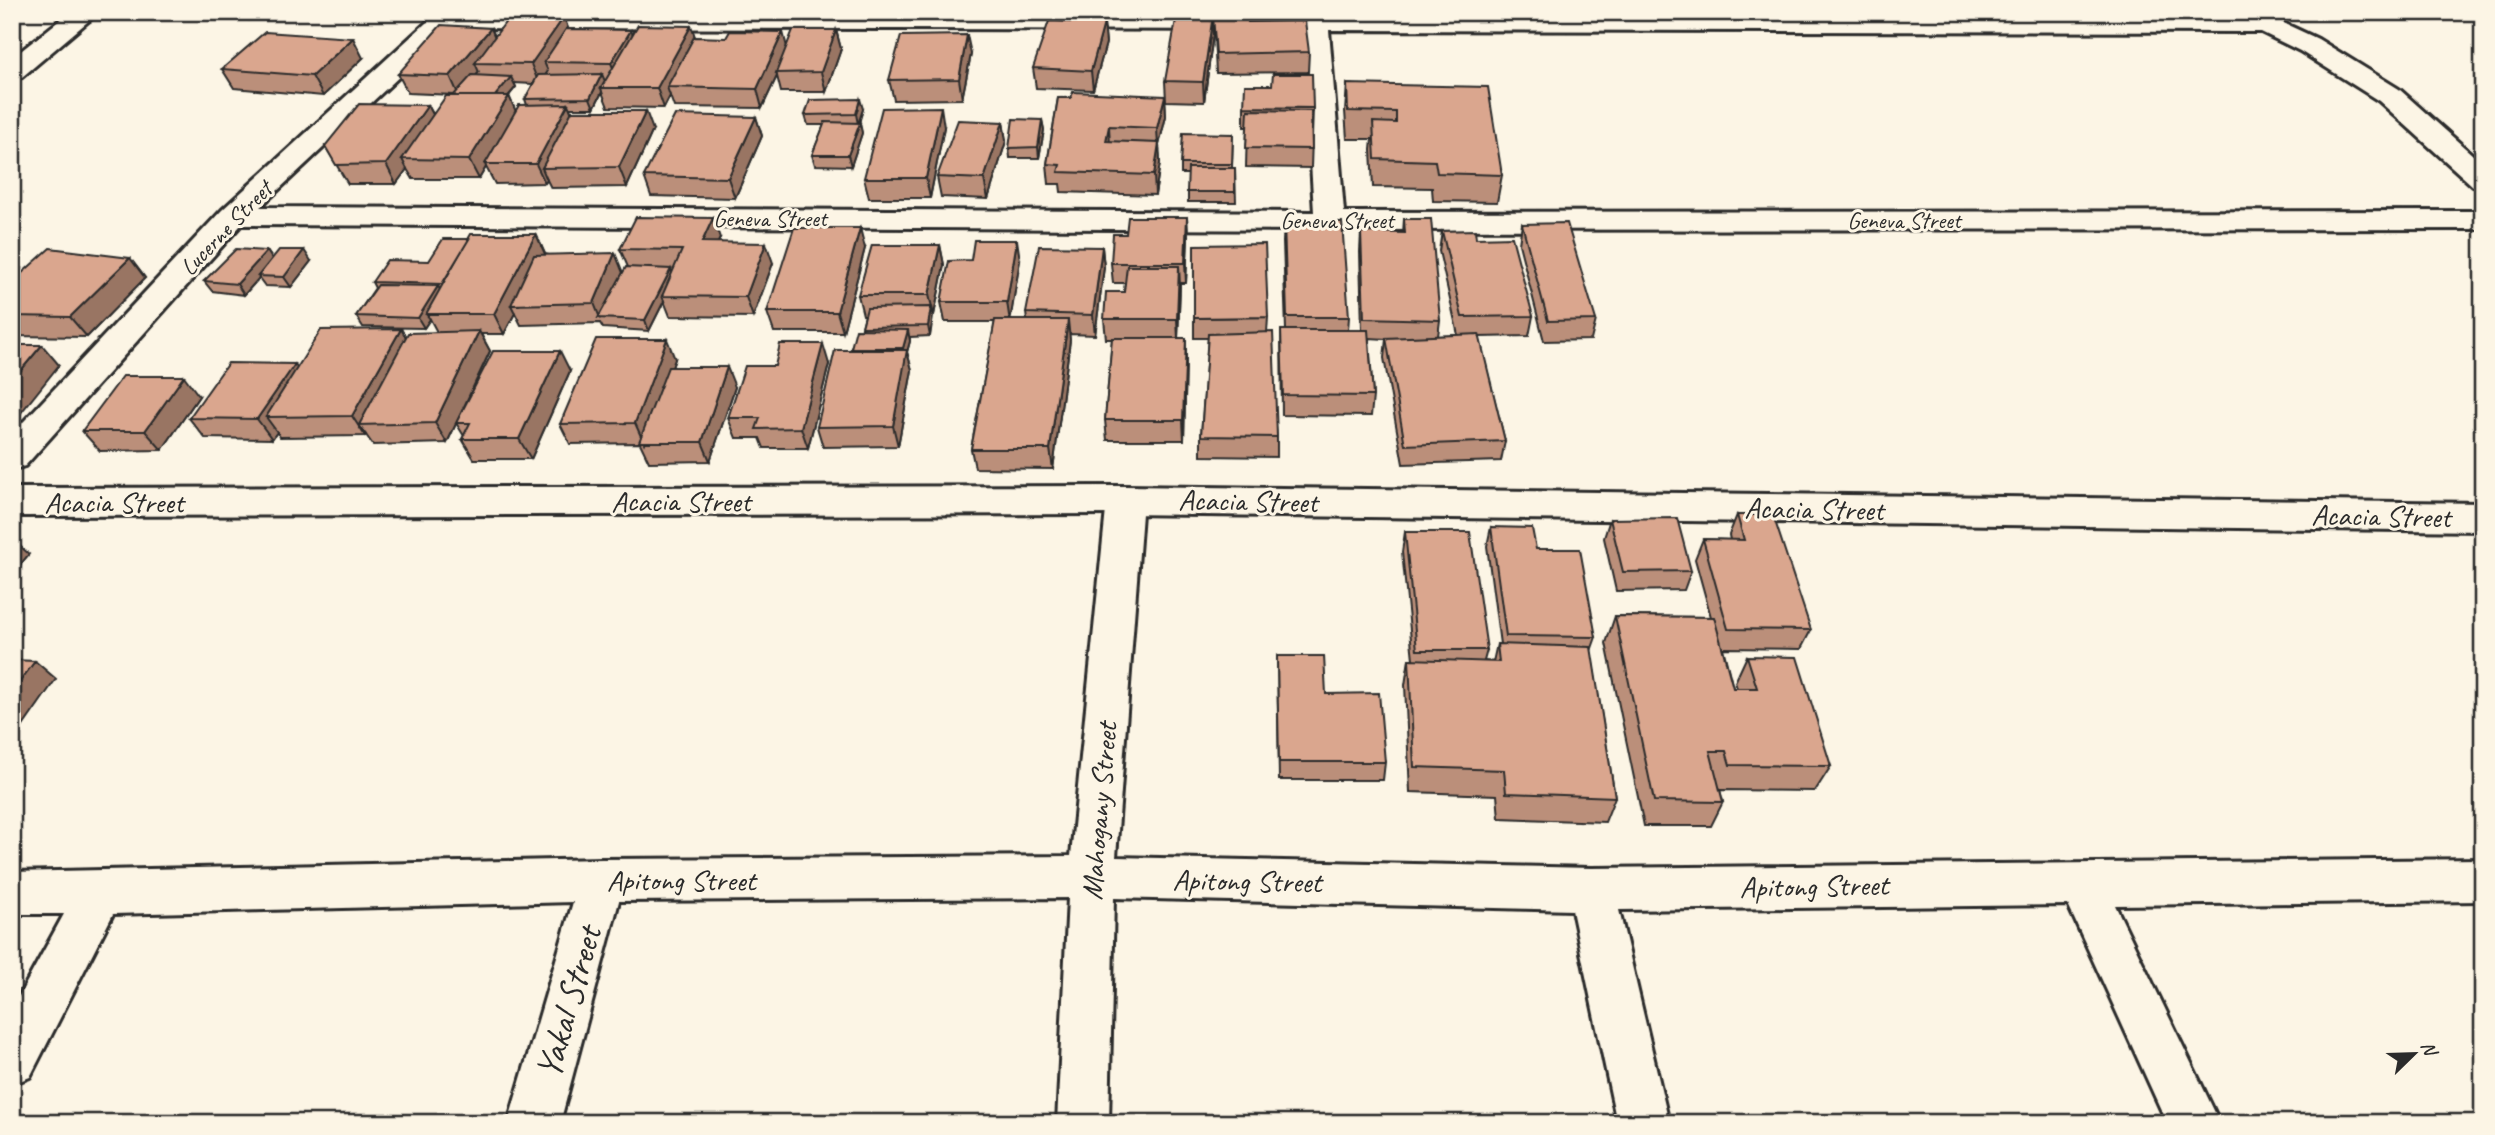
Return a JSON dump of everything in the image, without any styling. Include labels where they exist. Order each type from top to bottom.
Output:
[{"type":"street","points":[[12,71],[86,12]]},
{"type":"street","points":[[449,16],[1315,20],[2262,18],[2389,95],[2483,180]]},
{"type":"street","name":"Lucerne Street","points":[[12,457],[233,216],[449,16]]},
{"type":"street","points":[[1315,20],[1330,221]]},
{"type":"street","name":"Geneva Street","points":[[233,216],[1330,221],[2483,220]]},
{"type":"street","name":"Acacia Street","points":[[12,502],[1125,500],[2483,517]]},
{"type":"street","name":"Mahogany Street","points":[[1083,1123],[1092,877],[1125,500]]},
{"type":"street","name":"Apitong Street","points":[[12,893],[603,880],[1092,877],[1591,889],[2483,880]]},
{"type":"street","name":"Yakal Street","points":[[534,1123],[603,880]]},
{"type":"street","points":[[2081,884],[2194,1123]]},
{"type":"street","points":[[1591,889],[1643,1123]]},
{"type":"street","points":[[12,1059],[100,893]]},
{"type":"building","points":[[1177,14],[1213,15],[1203,82],[1165,81]]},
{"type":"building","points":[[510,16],[564,17],[531,64],[475,63]]},
{"type":"building","points":[[1213,16],[1247,16],[1248,22],[1305,21],[1309,52],[1216,54]]},
{"type":"building","points":[[1049,21],[1104,23],[1091,71],[1033,68]]},
{"type":"building","points":[[441,25],[491,28],[450,76],[398,74]]},
{"type":"building","points":[[638,25],[691,26],[657,88],[601,88]]},
{"type":"building","points":[[566,29],[631,30],[611,63],[544,62]]},
{"type":"building","points":[[793,30],[836,30],[821,72],[776,73]]},
{"type":"building","points":[[730,31],[783,32],[757,89],[667,87],[694,37],[726,38]]},
{"type":"building","points":[[265,32],[353,38],[312,76],[222,69]]},
{"type":"building","points":[[967,35],[959,79],[889,80],[901,36]]},
{"type":"building","points":[[602,74],[590,98],[525,99],[538,75]]},
{"type":"building","points":[[1273,74],[1312,74],[1313,108],[1244,107],[1245,85],[1272,85]]},
{"type":"building","points":[[472,75],[511,77],[495,96],[453,96]]},
{"type":"building","points":[[1347,84],[1488,87],[1502,175],[1437,173],[1435,161],[1375,159],[1373,122],[1396,123],[1396,112],[1348,111]]},
{"type":"building","points":[[1073,92],[1165,96],[1157,128],[1109,126],[1106,141],[1159,143],[1154,175],[1058,172],[1060,165],[1047,164],[1058,98],[1071,98]]},
{"type":"building","points":[[446,96],[509,96],[469,160],[402,159]]},
{"type":"building","points":[[860,99],[856,114],[805,115],[810,100]]},
{"type":"building","points":[[359,104],[428,105],[386,164],[336,165],[325,146]]},
{"type":"building","points":[[568,104],[536,164],[485,164],[519,105]]},
{"type":"building","points":[[941,107],[926,178],[864,178],[882,108]]},
{"type":"building","points":[[1248,110],[1311,111],[1312,149],[1246,148]]},
{"type":"building","points":[[572,111],[646,111],[619,167],[542,168]]},
{"type":"building","points":[[675,115],[756,117],[728,178],[644,176]]},
{"type":"building","points":[[1013,119],[1042,120],[1038,147],[1009,148]]},
{"type":"building","points":[[958,120],[1003,122],[984,179],[937,177]]},
{"type":"building","points":[[825,122],[860,123],[848,155],[812,155]]},
{"type":"building","points":[[1183,133],[1233,134],[1232,164],[1181,164]]},
{"type":"building","points":[[1188,168],[1235,168],[1235,192],[1187,192]]},
{"type":"building","points":[[636,217],[713,218],[702,242],[766,243],[746,297],[662,296],[682,250],[620,249]]},
{"type":"building","points":[[1128,217],[1187,217],[1185,263],[1111,263],[1113,234],[1126,234]]},
{"type":"building","points":[[1404,219],[1431,219],[1440,320],[1364,318],[1361,232],[1405,233]]},
{"type":"building","points":[[1284,222],[1342,222],[1349,317],[1287,317]]},
{"type":"building","points":[[1567,223],[1596,320],[1548,321],[1522,224]]},
{"type":"building","points":[[794,228],[860,228],[837,312],[767,312]]},
{"type":"building","points":[[1475,230],[1476,238],[1512,237],[1533,316],[1462,317],[1442,231]]},
{"type":"building","points":[[471,234],[536,234],[494,314],[426,314]]},
{"type":"building","points":[[443,239],[469,239],[442,284],[372,282],[387,260],[429,261]]},
{"type":"building","points":[[974,240],[1017,240],[1007,302],[941,302],[949,261],[971,260]]},
{"type":"building","points":[[1265,244],[1268,317],[1194,318],[1194,245]]},
{"type":"building","points":[[872,245],[940,245],[929,295],[858,295]]},
{"type":"building","points":[[1039,246],[1102,247],[1093,315],[1026,313]]},
{"type":"building","points":[[50,248],[130,258],[70,317],[12,316],[12,282]]},
{"type":"building","points":[[236,249],[267,251],[237,284],[204,281]]},
{"type":"building","points":[[279,250],[304,250],[284,277],[258,276]]},
{"type":"building","points":[[615,253],[594,303],[511,305],[534,255]]},
{"type":"building","points":[[1127,266],[1179,266],[1177,319],[1104,319],[1106,292],[1124,292]]},
{"type":"building","points":[[626,267],[671,269],[645,320],[598,318]]},
{"type":"building","points":[[378,285],[438,286],[418,318],[356,316]]},
{"type":"building","points":[[931,307],[928,326],[862,327],[867,308]]},
{"type":"building","points":[[995,320],[1068,320],[1050,449],[971,449]]},
{"type":"building","points":[[401,329],[352,416],[266,417],[321,330]]},
{"type":"building","points":[[856,329],[908,330],[903,348],[851,348]]},
{"type":"building","points":[[1281,330],[1368,330],[1373,396],[1283,395]]},
{"type":"building","points":[[479,331],[435,423],[359,425],[408,333]]},
{"type":"building","points":[[1273,332],[1277,437],[1201,436],[1208,334]]},
{"type":"building","points":[[1479,334],[1505,441],[1405,445],[1386,338]]},
{"type":"building","points":[[1112,338],[1186,338],[1183,420],[1105,420]]},
{"type":"building","points":[[596,339],[667,339],[635,423],[560,424]]},
{"type":"building","points":[[780,344],[823,344],[801,428],[756,429],[760,418],[728,418],[745,366],[775,366]]},
{"type":"building","points":[[12,345],[42,345],[12,381]]},
{"type":"building","points":[[835,350],[907,350],[893,426],[817,427]]},
{"type":"building","points":[[493,351],[560,351],[519,439],[462,439],[470,423],[456,423]]},
{"type":"building","points":[[228,363],[295,364],[257,419],[189,418]]},
{"type":"building","points":[[668,367],[727,367],[702,442],[639,442]]},
{"type":"building","points":[[123,376],[184,376],[145,431],[82,431]]},
{"type":"building","points":[[1737,515],[1773,515],[1811,630],[1728,629],[1703,539],[1744,540]]},
{"type":"building","points":[[1677,518],[1691,571],[1623,572],[1610,519]]},
{"type":"building","points":[[1491,527],[1532,528],[1536,549],[1580,549],[1596,637],[1506,636]]},
{"type":"building","points":[[1405,532],[1470,532],[1487,650],[1417,650]]},
{"type":"building","points":[[1615,616],[1714,617],[1733,688],[1757,688],[1747,656],[1797,657],[1831,766],[1730,765],[1726,751],[1710,751],[1723,802],[1654,801]]},
{"type":"building","points":[[1497,644],[1591,647],[1615,797],[1506,793],[1504,770],[1414,767],[1409,659],[1499,662]]},
{"type":"building","points":[[1277,656],[1324,656],[1326,694],[1379,693],[1385,762],[1279,762]]},
{"type":"building","points":[[12,660],[35,661],[12,692]]}]
